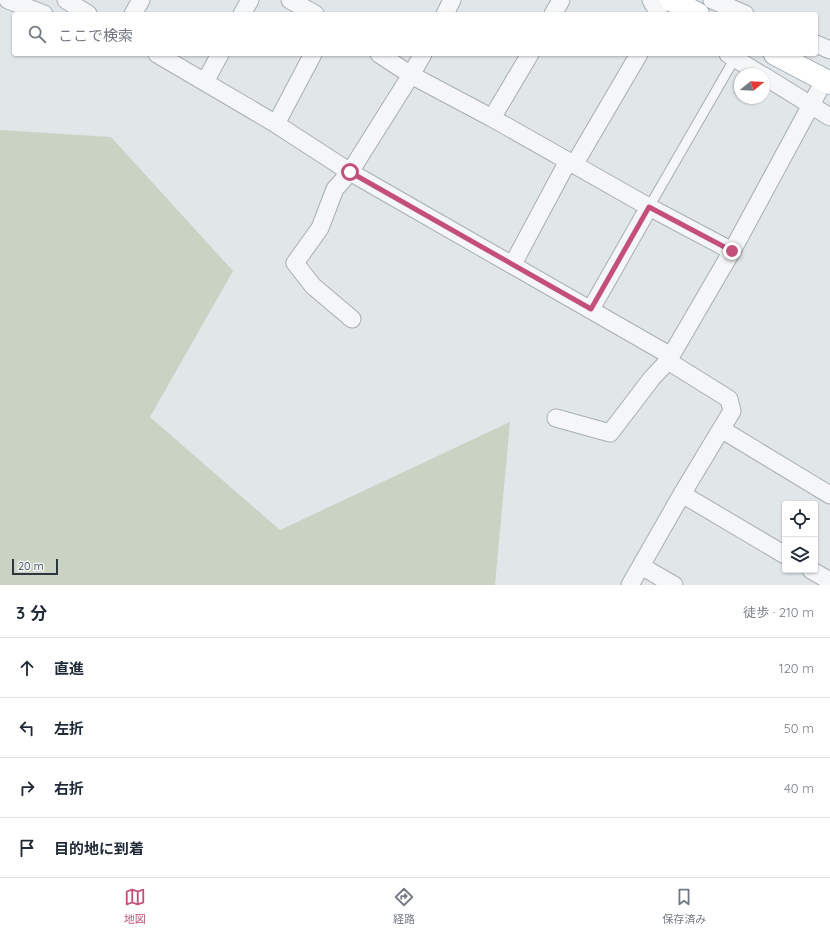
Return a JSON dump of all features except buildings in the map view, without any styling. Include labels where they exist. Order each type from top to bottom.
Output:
[{"type":"main road","points":[[671,0],[694,12]]},
{"type":"main road","points":[[777,56],[820,94]]},
{"type":"street","points":[[8,0],[39,12]]},
{"type":"street","points":[[66,0],[85,12]]},
{"type":"street","points":[[134,12],[141,0]]},
{"type":"street","points":[[243,12],[250,0]]},
{"type":"street","points":[[290,0],[311,12]]},
{"type":"street","points":[[446,12],[452,0]]},
{"type":"street","points":[[554,12],[561,0]]},
{"type":"street","points":[[651,0],[658,12]]},
{"type":"street","points":[[712,0],[740,12]]},
{"type":"street","points":[[818,45],[830,50]]},
{"type":"street","points":[[160,56],[276,124],[350,172],[591,309],[670,358],[729,399],[732,411],[630,585]]},
{"type":"street","points":[[205,82],[219,56]]},
{"type":"street","points":[[276,124],[312,56]]},
{"type":"street","points":[[381,56],[411,75],[492,118],[649,207],[732,251]]},
{"type":"street","points":[[352,319],[313,286],[295,263],[320,228],[335,189],[350,172],[422,56]]},
{"type":"street","points":[[492,118],[529,56]]},
{"type":"street","points":[[513,264],[571,163],[639,56]]},
{"type":"street","points":[[731,56],[750,68]]},
{"type":"street","points":[[770,78],[820,94],[830,117]]},
{"type":"street","points":[[556,418],[610,433],[652,378],[670,358],[820,94]]},
{"type":"street","points":[[591,309],[649,207]]},
{"type":"street","points":[[721,429],[830,495]]},
{"type":"street","points":[[682,494],[782,553]]},
{"type":"street","points":[[641,566],[674,585]]},
{"type":"street","points":[[816,573],[830,581]]},
{"type":"lane","points":[[649,207],[731,56]]},
{"type":"green space","points":[[0,130],[111,137],[233,271],[150,417],[280,530],[510,422],[495,585],[0,585]]},
{"type":"route","points":[[350,172],[591,309],[649,207],[732,251]]}]
